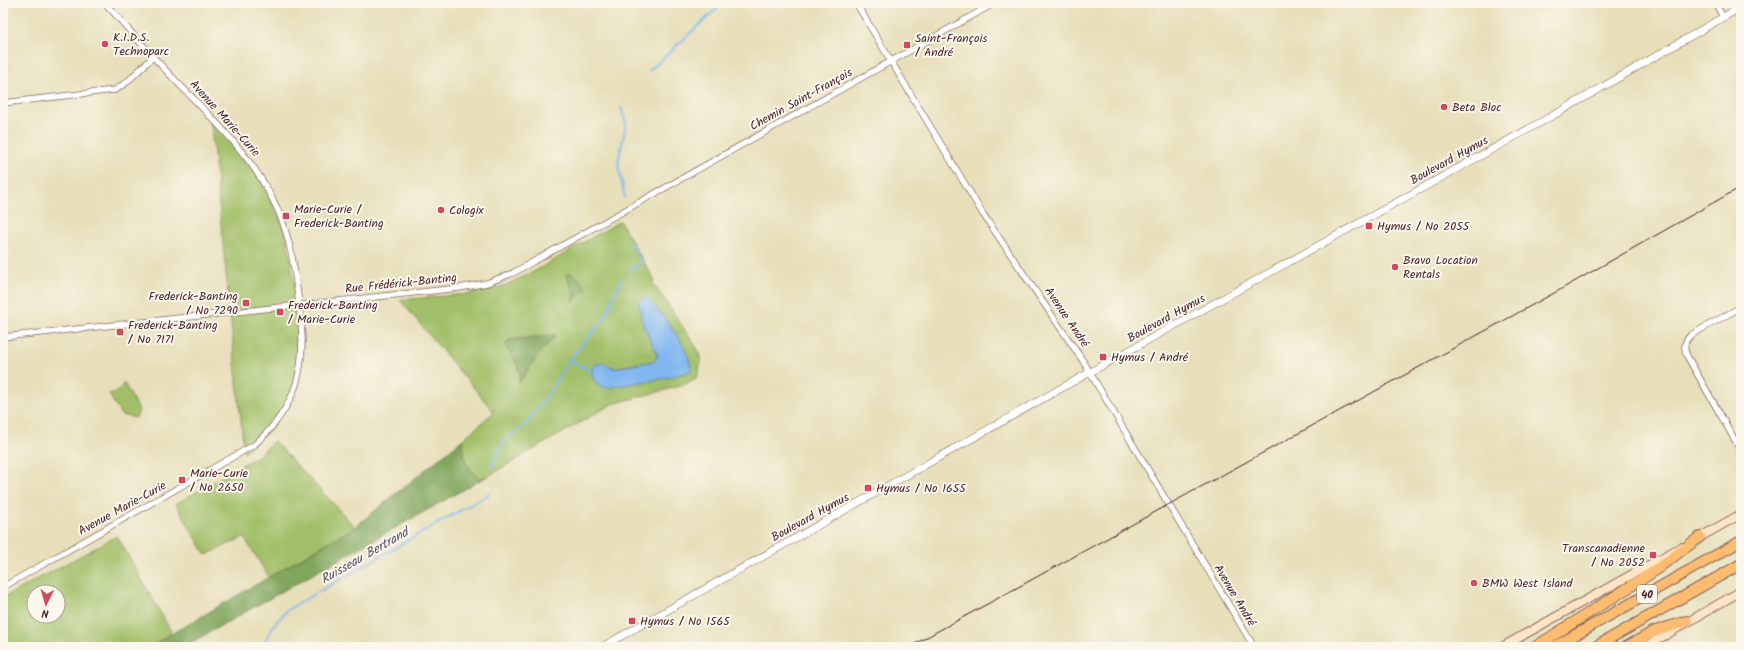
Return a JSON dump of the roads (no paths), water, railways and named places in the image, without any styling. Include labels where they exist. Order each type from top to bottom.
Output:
[{"type":"highway","points":[[1535,647],[1650,574],[1700,537]]},
{"type":"highway","name":"40","points":[[1554,647],[1741,541]]},
{"type":"highway","name":"40","points":[[1595,647],[1741,564]]},
{"type":"highway","points":[[1626,647],[1653,632],[1687,621]]},
{"type":"main road","points":[[1502,647],[1645,566],[1741,514]]},
{"type":"main road","points":[[1645,647],[1741,590]]},
{"type":"street","name":"Avenue Marie-Curie","points":[[3,587],[244,452],[269,431],[286,407],[296,386],[302,366],[303,339],[294,265],[288,238],[273,198],[252,163],[224,129],[153,57],[105,3]]},
{"type":"street","name":"Avenue André","points":[[856,3],[985,218],[1089,373],[1254,647]]},
{"type":"street","name":"Chemin Saint-François","points":[[618,214],[995,3]]},
{"type":"street","points":[[1715,3],[1723,17]]},
{"type":"street","name":"Boulevard Hymus","points":[[602,647],[1089,373],[1561,111],[1741,7]]},
{"type":"street","points":[[3,103],[115,90],[127,82],[153,57]]},
{"type":"street","name":"Rue Frédérick-Banting","points":[[3,337],[459,288],[487,283],[513,273],[618,214]]},
{"type":"street","points":[[1741,307],[1691,335],[1686,341],[1684,348],[1687,356],[1741,451]]},
{"type":"water","points":[[646,296],[659,311],[681,342],[687,353],[691,371],[671,377],[607,388],[599,385],[594,380],[592,374],[594,365],[603,363],[614,368],[654,361],[657,358],[657,354],[643,325],[638,302]]},
{"type":"waterway","name":"Ruisseau Bertrand","points":[[649,71],[723,3]]},
{"type":"waterway","name":"Ruisseau Bertrand","points":[[621,107],[626,124],[618,164],[625,198]]},
{"type":"waterway","name":"Ruisseau Bertrand","points":[[629,241],[642,261],[629,271]]},
{"type":"waterway","name":"Ruisseau Bertrand","points":[[492,468],[499,449],[506,439],[525,426],[546,397],[569,360],[606,316],[621,279]]},
{"type":"waterway","points":[[569,360],[591,371]]},
{"type":"waterway","name":"Ruisseau Bertrand","points":[[262,647],[274,625],[287,610],[489,494]]},
{"type":"tram line","points":[[909,647],[1556,292],[1741,187]]},
{"type":"place","name":"K.I.D.S. Technoparc","points":[[105,44]]},
{"type":"place","name":"Saint-François / André","points":[[907,45]]},
{"type":"place","name":"Beta Bloc","points":[[1444,107]]},
{"type":"place","name":"Cologix","points":[[441,210]]},
{"type":"place","name":"Marie-Curie / Frederick-Banting","points":[[286,216]]},
{"type":"place","name":"Hymus / No 2055","points":[[1369,226]]},
{"type":"place","name":"Bravo Location Rentals","points":[[1395,267]]},
{"type":"place","name":"Frederick-Banting / No 7290","points":[[246,303]]},
{"type":"place","name":"Frederick-Banting / Marie-Curie","points":[[280,312]]},
{"type":"place","name":"Frederick-Banting / No 7171","points":[[120,332]]},
{"type":"place","name":"Hymus / André","points":[[1103,357]]},
{"type":"place","name":"Marie-Curie / No 2650","points":[[182,480]]},
{"type":"place","name":"Hymus / No 1655","points":[[868,488]]},
{"type":"place","name":"Transcanadienne / No 2052","points":[[1653,555]]},
{"type":"place","name":"BMW West Island","points":[[1474,583]]},
{"type":"place","name":"Hymus / No 1565","points":[[632,621]]}]
